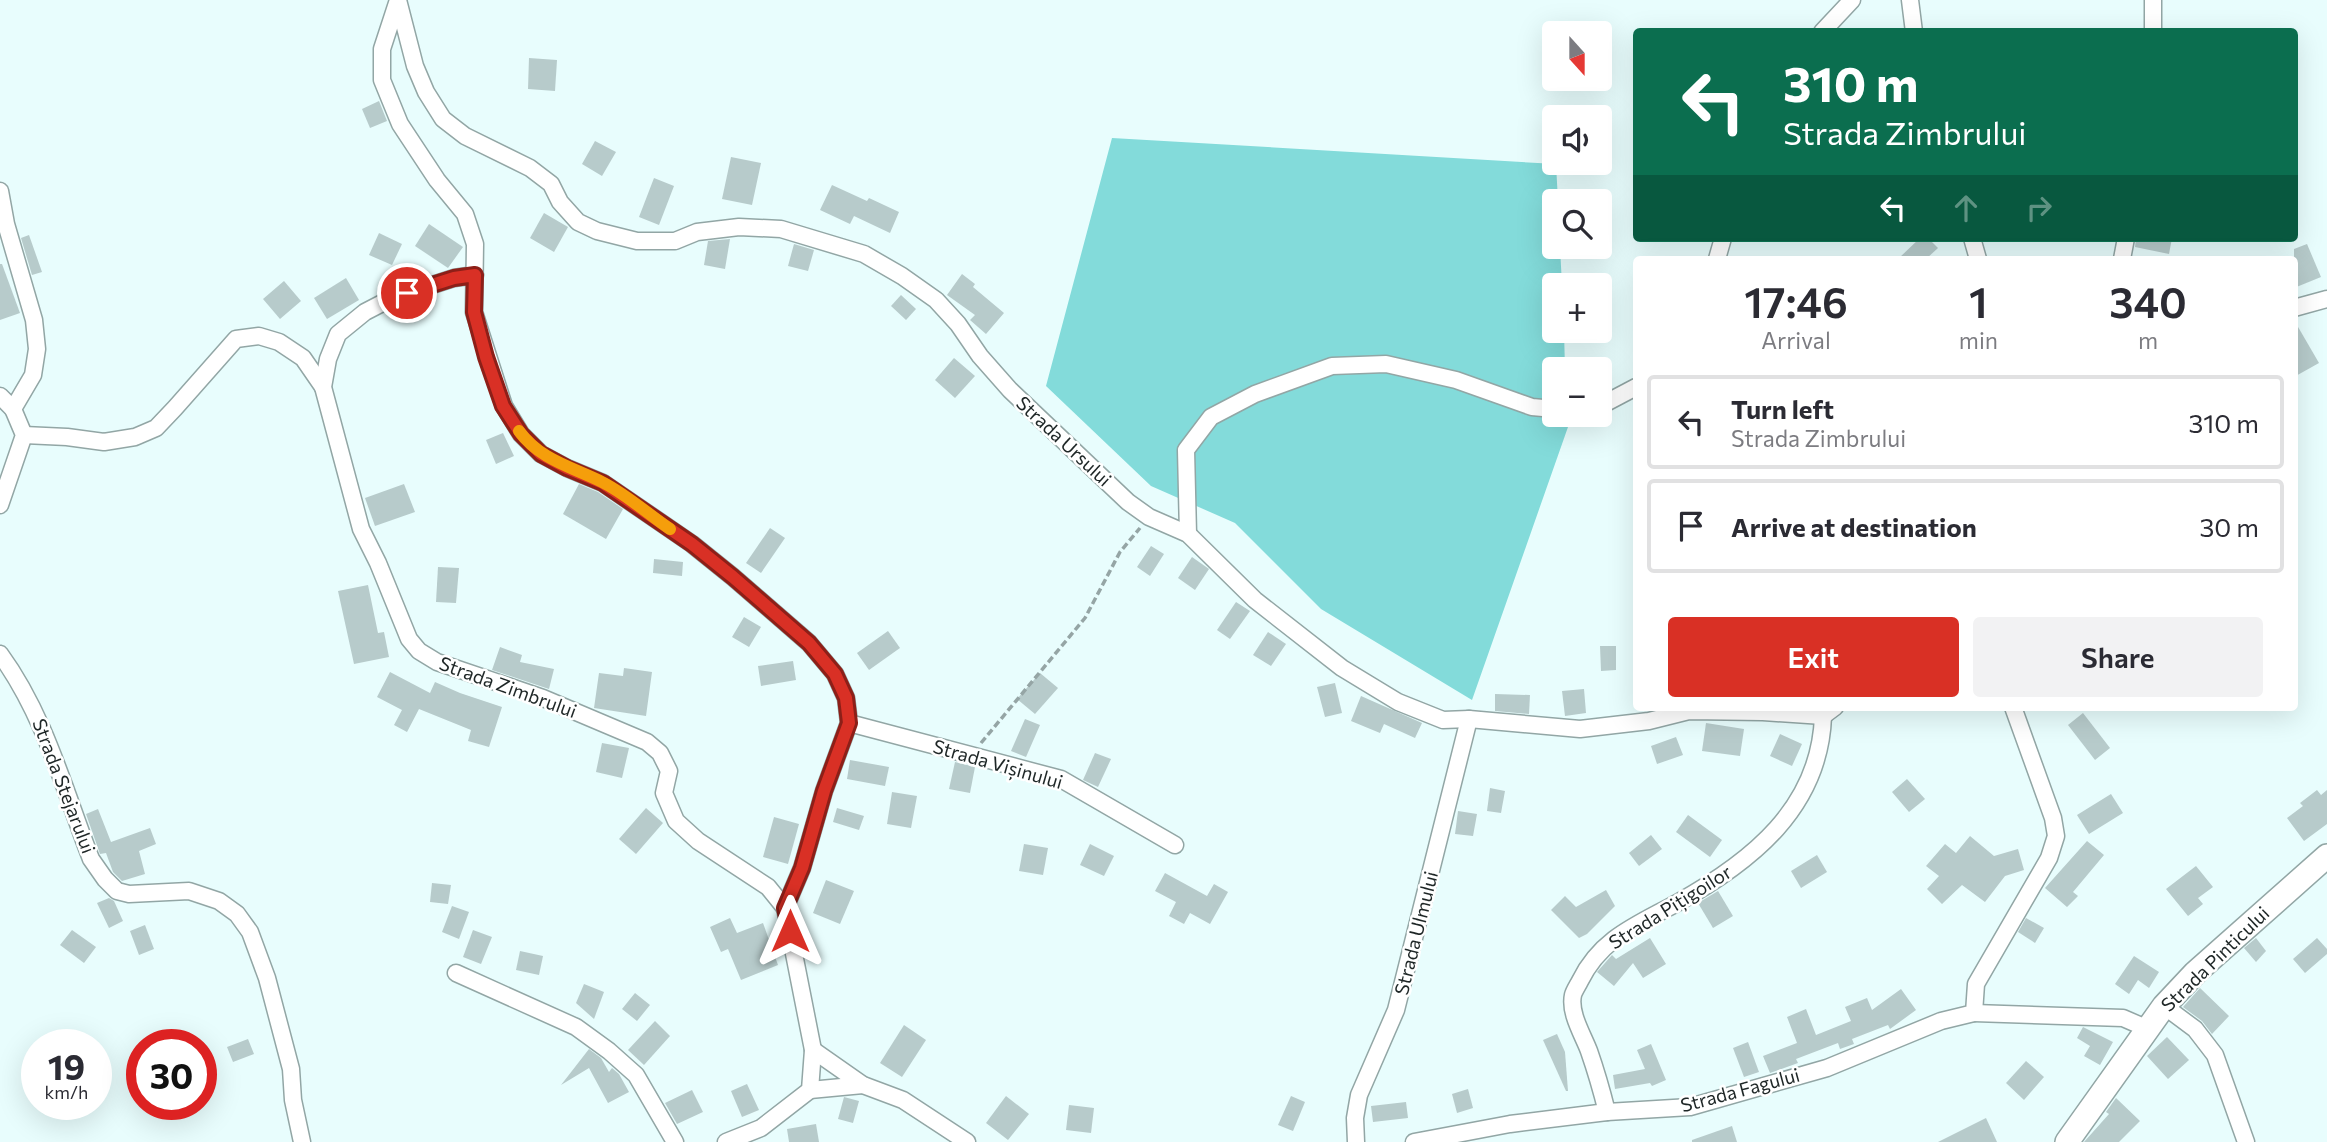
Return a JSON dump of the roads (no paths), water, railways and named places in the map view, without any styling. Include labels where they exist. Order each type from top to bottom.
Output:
[{"type":"main road","name":"Strada Pinticului","points":[[2067,1142],[2164,1006],[2195,973],[2327,856]]},
{"type":"street","points":[[398,0],[382,49],[382,80],[400,124],[437,180],[465,214],[475,244],[474,312],[503,406],[521,434],[541,454],[603,483],[692,544],[733,577],[809,643],[835,674],[846,698],[849,723],[824,791],[802,868],[785,908],[813,1049],[810,1090]]},
{"type":"street","name":"Strada Ursului","points":[[398,0],[415,66],[426,92],[443,119],[465,136],[530,168],[551,184],[560,202],[578,222],[597,231],[637,241],[675,241],[697,232],[739,227],[781,229],[864,254],[902,276],[936,300],[958,324],[979,356],[1010,390],[1128,502],[1149,517],[1188,534],[1255,600],[1342,668],[1398,702],[1443,720],[1469,719],[1580,729],[1649,721],[1689,711]]},
{"type":"street","points":[[1826,28],[1852,0]]},
{"type":"street","points":[[1910,0],[1914,28]]},
{"type":"street","points":[[2153,0],[2153,28]]},
{"type":"street","points":[[0,191],[6,225],[34,320],[37,349],[33,375],[13,409]]},
{"type":"street","name":"Strada Zimbrului","points":[[323,387],[328,359],[338,334],[365,312],[422,287],[475,275]]},
{"type":"street","points":[[2298,307],[2327,299]]},
{"type":"street","name":"Strada Zimbrului","points":[[24,435],[104,442],[135,437],[156,428],[236,339],[260,335],[279,342],[303,358],[323,387],[361,528],[409,639],[419,650],[437,662],[543,698],[647,742],[660,753],[669,771],[664,793],[676,821],[698,841],[768,887],[785,908]]},
{"type":"street","points":[[1188,534],[1186,450],[1211,417],[1255,394],[1332,366],[1386,364],[1456,380],[1532,407],[1542,408]]},
{"type":"street","points":[[1612,400],[1633,389]]},
{"type":"street","points":[[0,396],[13,409],[24,435],[0,505]]},
{"type":"street","name":"Strada Stejarului","points":[[0,653],[19,679],[35,712],[91,859],[105,879],[117,891],[129,894],[189,891],[219,901],[237,914],[250,932],[267,978],[291,1069],[293,1100],[302,1142]]},
{"type":"street","name":"Strada Ursului","points":[[1776,711],[1829,712]]},
{"type":"street","points":[[1974,1013],[1976,984],[2049,858],[2056,836],[2053,818],[2014,711]]},
{"type":"street","name":"Strada Pițigoilor","points":[[1607,1112],[1589,1050],[1576,1020],[1573,997],[1589,963],[1608,943],[1634,924],[1729,872],[1775,832],[1798,800],[1818,757],[1829,712]]},
{"type":"street","name":"Strada Ulmului","points":[[1356,1142],[1355,1118],[1359,1095],[1396,1010],[1469,719]]},
{"type":"street","name":"Strada Vișinului","points":[[849,723],[1061,779],[1175,845]]},
{"type":"street","points":[[456,973],[576,1027],[609,1051],[636,1074],[675,1142]]},
{"type":"street","points":[[2164,1006],[2195,1028],[2215,1055],[2246,1142]]},
{"type":"street","name":"Strada Fagului","points":[[1414,1142],[1510,1124],[1607,1112],[1690,1107],[1827,1068],[1941,1021],[1974,1013],[2123,1018],[2146,1028]]},
{"type":"street","points":[[813,1049],[863,1085],[903,1100],[967,1142]]},
{"type":"street","points":[[726,1142],[761,1128],[810,1090],[863,1085]]}]
